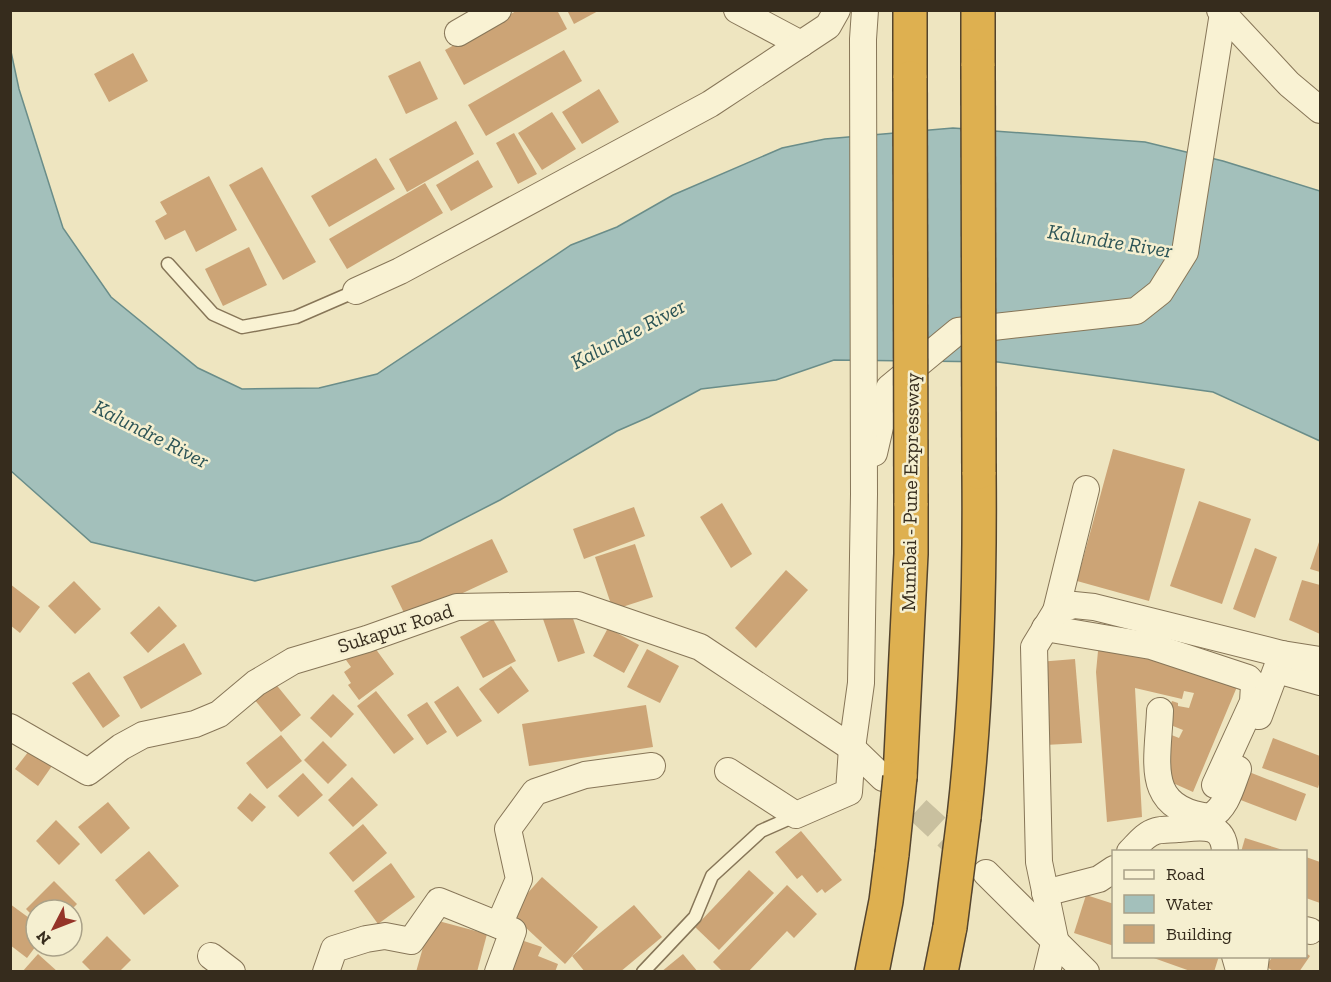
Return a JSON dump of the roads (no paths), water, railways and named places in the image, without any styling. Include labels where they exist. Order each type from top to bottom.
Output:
[{"type":"highway","name":"Mumbai - Pune Expressway","points":[[872,972],[886,901],[892,854],[892,778],[911,566],[910,10]]},
{"type":"highway","points":[[941,972],[950,927],[970,759],[977,604],[978,10]]},
{"type":"street","points":[[458,33],[498,10]]},
{"type":"street","points":[[737,10],[801,44]]},
{"type":"street","points":[[357,291],[400,271],[710,104],[828,26],[837,10]]},
{"type":"street","points":[[728,771],[796,815],[849,792],[852,748],[861,683],[864,494],[863,39],[865,10]]},
{"type":"street","points":[[864,494],[889,388],[958,332],[1136,311],[1160,292],[1185,252],[1221,12]]},
{"type":"street","points":[[1221,12],[1289,84],[1320,110]]},
{"type":"street","points":[[1047,972],[1055,939],[1039,862],[1034,647],[1051,620],[1086,489]]},
{"type":"street","name":"Sukapur Road","points":[[10,727],[88,772],[121,747],[143,735],[195,724],[219,714],[256,682],[293,661],[367,639],[457,607],[578,604],[700,647],[852,748],[892,778]]},
{"type":"street","points":[[1051,620],[1074,605],[1094,607],[1280,662],[1320,682]]},
{"type":"street","points":[[1051,620],[1151,646],[1248,678],[1254,685],[1253,702],[1215,785]]},
{"type":"street","points":[[1280,662],[1320,660]]},
{"type":"street","points":[[1160,711],[1158,775],[1162,793],[1176,808],[1209,817],[1219,811],[1228,796],[1280,662]]},
{"type":"street","points":[[499,925],[519,879],[508,829],[535,792],[585,775],[652,766]]},
{"type":"street","points":[[1132,850],[1145,836],[1155,831],[1206,827],[1220,834],[1225,850]]},
{"type":"street","points":[[986,873],[1086,972]]},
{"type":"street","points":[[1045,893],[1109,880]]},
{"type":"street","points":[[326,972],[334,949],[385,936],[411,941],[439,901],[513,931],[498,972]]},
{"type":"street","points":[[211,956],[232,972]]},
{"type":"lane","points":[[168,264],[213,314],[242,327],[296,317],[357,291]]},
{"type":"lane","points":[[643,972],[695,917],[712,876],[761,831],[796,815]]},
{"type":"water","name":"Kalundre River","points":[[10,47],[19,89],[63,228],[111,297],[198,368],[242,389],[319,388],[377,374],[571,245],[617,227],[673,195],[782,148],[825,139],[953,128],[1145,142],[1223,161],[1320,191],[1320,441],[1213,392],[998,362],[834,360],[776,380],[701,389],[617,431],[500,500],[420,541],[255,581],[91,542],[11,471]]},
{"type":"tunnel","points":[[889,783],[970,858]]}]
